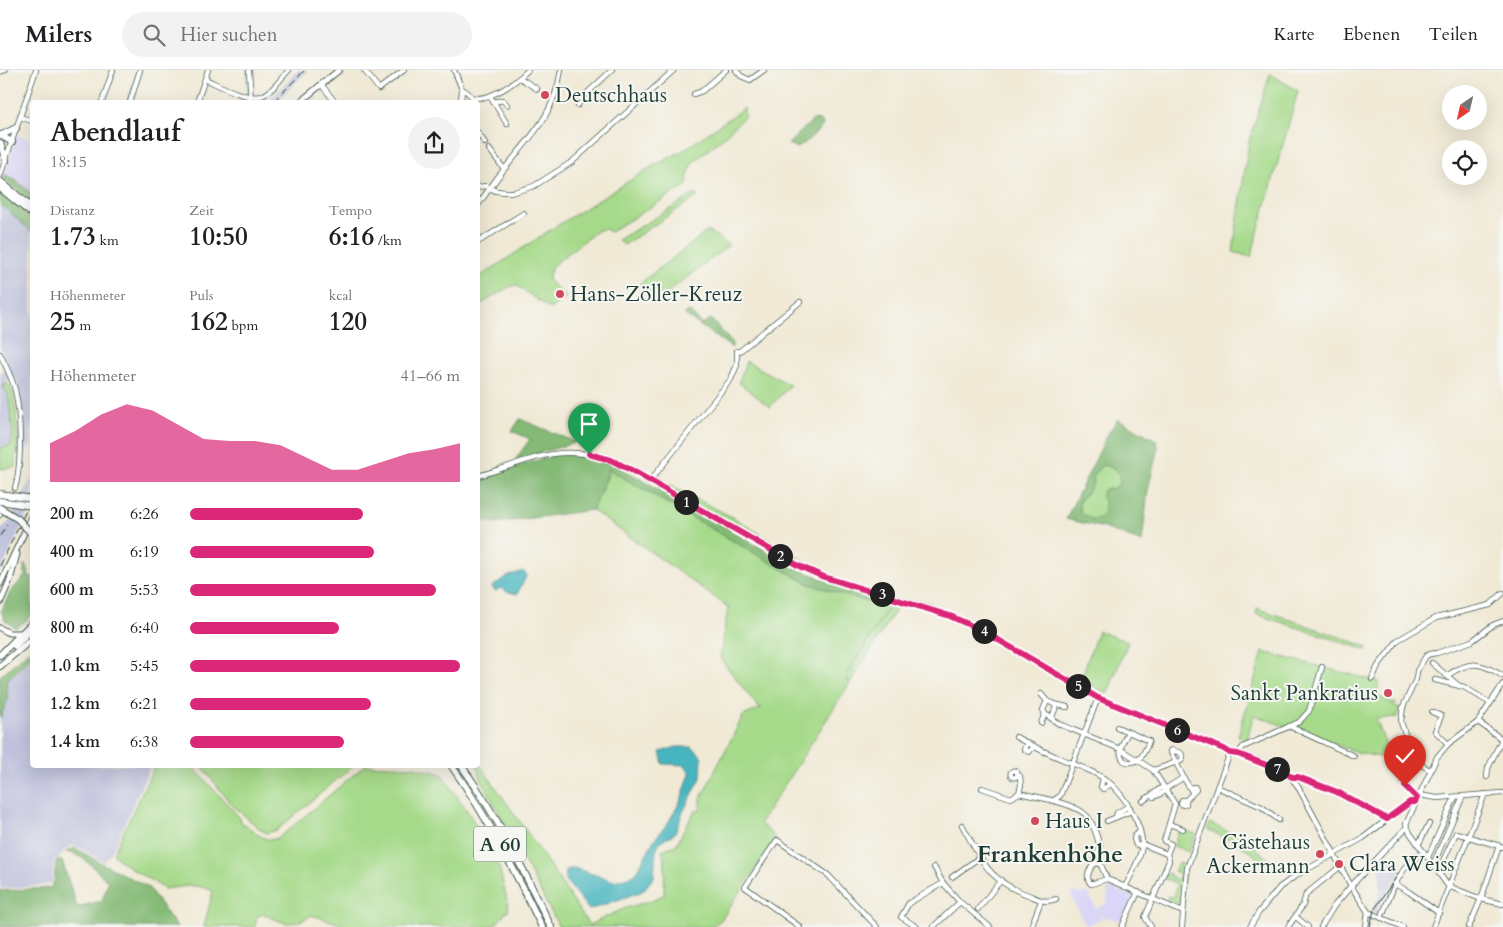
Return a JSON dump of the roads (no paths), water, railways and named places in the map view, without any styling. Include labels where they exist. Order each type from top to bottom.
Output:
[{"type":"highway","points":[[0,138],[16,128]]},
{"type":"highway","points":[[0,138],[12,142]]},
{"type":"highway","points":[[0,138],[6,160]]},
{"type":"highway","points":[[0,182],[30,206]]},
{"type":"highway","points":[[0,182],[30,212]]},
{"type":"highway","points":[[14,496],[30,493]]},
{"type":"highway","points":[[0,494],[30,499]]},
{"type":"highway","points":[[0,502],[30,506]]},
{"type":"highway","points":[[0,512],[18,519],[30,533]]},
{"type":"highway","points":[[0,655],[30,625]]},
{"type":"highway","points":[[0,659],[30,631]]},
{"type":"highway","points":[[0,666],[30,640]]},
{"type":"highway","name":"A 60","points":[[453,768],[489,823],[542,927]]},
{"type":"highway","name":"A 60","points":[[463,768],[500,828],[527,877],[550,927]]},
{"type":"main road","points":[[302,100],[339,70]]},
{"type":"main road","points":[[0,584],[30,520]]},
{"type":"main road","points":[[0,603],[14,569],[19,545]]},
{"type":"main road","points":[[0,628],[9,633],[22,632]]},
{"type":"street","points":[[0,72],[5,70]]},
{"type":"street","points":[[0,182],[36,70]]},
{"type":"street","points":[[103,100],[113,70]]},
{"type":"street","points":[[131,100],[140,70]]},
{"type":"street","points":[[198,100],[208,70]]},
{"type":"street","points":[[249,70],[251,100]]},
{"type":"street","points":[[205,79],[237,93],[251,96],[266,94],[289,70]]},
{"type":"street","points":[[364,70],[379,89],[404,70]]},
{"type":"street","points":[[454,70],[462,89],[461,100]]},
{"type":"street","points":[[470,100],[490,96],[520,78],[528,70]]},
{"type":"street","points":[[480,201],[504,168],[539,128],[547,115],[555,95],[561,70]]},
{"type":"street","points":[[578,105],[582,98],[612,70]]},
{"type":"street","points":[[480,187],[485,186],[496,191],[506,192],[530,188],[566,166],[601,137],[674,70]]},
{"type":"street","points":[[694,94],[702,91],[726,70]]},
{"type":"street","points":[[736,70],[741,76],[750,80],[764,70]]},
{"type":"street","points":[[520,78],[537,89]]},
{"type":"street","points":[[321,84],[333,100]]},
{"type":"street","points":[[462,89],[473,98]]},
{"type":"street","points":[[490,96],[507,124]]},
{"type":"street","points":[[493,102],[503,100],[507,105]]},
{"type":"street","points":[[20,117],[30,120]]},
{"type":"street","points":[[480,136],[485,143]]},
{"type":"street","points":[[489,149],[504,168]]},
{"type":"street","points":[[480,241],[524,213]]},
{"type":"street","points":[[650,481],[731,379],[737,365],[737,351],[740,351],[800,302]]},
{"type":"street","points":[[0,354],[13,382],[18,408],[19,468],[15,488]]},
{"type":"street","points":[[480,475],[544,455],[573,452],[611,460],[799,566],[824,577],[950,616],[983,631],[1098,698],[1219,746],[1230,753],[1238,754],[1282,771],[1292,777],[1301,791],[1351,886],[1368,912],[1402,927]]},
{"type":"street","points":[[1372,679],[1378,666],[1398,640],[1436,618],[1490,606],[1503,593]]},
{"type":"street","points":[[1431,771],[1416,761],[1412,755],[1401,722],[1404,707],[1416,679],[1417,671],[1426,656],[1472,640],[1492,625],[1503,621]]},
{"type":"street","points":[[1432,662],[1448,674],[1459,686]]},
{"type":"street","points":[[1448,674],[1469,664],[1476,663],[1503,676]]},
{"type":"street","points":[[1238,754],[1242,748],[1299,722],[1309,711],[1322,667]]},
{"type":"street","points":[[1435,680],[1459,686],[1490,703]]},
{"type":"street","points":[[1503,684],[1478,722],[1448,744],[1437,757],[1406,821],[1406,828],[1448,886],[1481,899],[1503,904]]},
{"type":"street","points":[[1496,693],[1503,697]]},
{"type":"street","points":[[1041,694],[1047,702],[1067,707]]},
{"type":"street","points":[[1054,800],[1060,796],[1098,698]]},
{"type":"street","points":[[1047,702],[1043,710],[1046,715],[1058,724],[1120,748],[1152,770],[1174,804],[1164,841],[1171,844],[1167,854],[1168,861],[1145,917],[1151,927]]},
{"type":"street","points":[[1046,715],[1052,716],[1056,707],[1054,704]]},
{"type":"street","points":[[1432,712],[1441,716],[1435,731],[1448,744]]},
{"type":"street","points":[[1041,723],[1046,715]]},
{"type":"street","points":[[1478,722],[1502,739],[1488,768],[1487,776]]},
{"type":"street","points":[[1289,726],[1354,756]]},
{"type":"street","points":[[1117,728],[1128,732],[1149,741],[1139,761],[1134,763],[1124,761],[1119,754],[1128,732]]},
{"type":"street","points":[[1016,737],[1048,753],[1092,771],[1111,784],[1121,794],[1130,808],[1140,832],[1142,845],[1126,887]]},
{"type":"street","points":[[1182,927],[1187,868],[1230,753]]},
{"type":"street","points":[[1152,770],[1166,767],[1176,762],[1191,790],[1186,804],[1174,804]]},
{"type":"street","points":[[1395,764],[1408,789],[1417,798]]},
{"type":"street","points":[[982,788],[1012,798],[1019,793],[1021,781],[1020,776],[1017,774]]},
{"type":"street","points":[[1292,777],[1298,777],[1337,792],[1387,819]]},
{"type":"street","points":[[1103,778],[1101,787],[1104,789],[1111,784]]},
{"type":"street","points":[[1143,801],[1161,788],[1165,789],[1181,780]]},
{"type":"street","points":[[1217,787],[1262,807],[1279,820]]},
{"type":"street","points":[[1019,793],[1054,800],[1079,810],[1086,815],[1094,829],[1100,847],[1095,863],[1087,876],[1089,883],[1093,884],[1107,879],[1183,912]]},
{"type":"street","points":[[1250,927],[1259,912],[1280,887],[1297,875],[1336,856],[1417,798],[1503,793]]},
{"type":"street","points":[[1433,927],[1485,794]]},
{"type":"street","points":[[1433,865],[1464,796]]},
{"type":"street","points":[[1428,857],[1455,797]]},
{"type":"street","points":[[1107,821],[1129,812],[1130,808]]},
{"type":"street","points":[[1169,824],[1182,829]]},
{"type":"street","points":[[1418,845],[1429,824]]},
{"type":"street","points":[[962,825],[980,857],[996,877],[1016,890],[1041,901],[1050,902],[1056,899]]},
{"type":"street","points":[[1322,927],[1334,906],[1406,828]]},
{"type":"street","points":[[1140,832],[1135,835],[1136,844],[1167,854]]},
{"type":"street","points":[[1438,872],[1456,833],[1501,847],[1469,927]]},
{"type":"street","points":[[800,927],[745,887],[777,840],[828,875],[877,927]]},
{"type":"street","points":[[1381,918],[1395,884],[1406,866],[1424,852]]},
{"type":"street","points":[[952,877],[980,857]]},
{"type":"street","points":[[1095,863],[1102,864],[1107,879]]},
{"type":"street","points":[[1288,927],[1303,905],[1306,894],[1341,866]]},
{"type":"street","points":[[934,867],[943,883],[960,902],[990,927]]},
{"type":"street","points":[[978,909],[1000,880]]},
{"type":"street","points":[[917,927],[901,917],[910,904],[943,883]]},
{"type":"street","points":[[1395,884],[1439,913]]},
{"type":"street","points":[[1122,927],[1138,892]]},
{"type":"street","points":[[1031,927],[1041,901]]},
{"type":"street","points":[[933,927],[960,902]]},
{"type":"street","points":[[1366,927],[1368,912]]},
{"type":"street","points":[[1296,917],[1308,927]]},
{"type":"water","points":[[523,571],[526,577],[517,594],[507,592],[501,588],[495,591],[492,587],[504,578]]},
{"type":"water","points":[[676,747],[691,747],[702,757],[701,778],[683,812],[675,833],[659,843],[656,851],[654,877],[643,891],[589,910],[565,880],[566,870],[574,868],[614,881],[635,875],[654,840],[668,823],[681,800],[690,773],[685,765],[663,764],[660,752]]},
{"type":"waterway","points":[[128,100],[138,70]]},
{"type":"waterway","points":[[247,70],[248,92]]},
{"type":"tram line","points":[[1370,927],[1374,910],[1399,873]]},
{"type":"railway","points":[[275,100],[305,70]]},
{"type":"railway","points":[[22,519],[26,511]]},
{"type":"railway","points":[[0,536],[7,525]]},
{"type":"railway","points":[[0,566],[19,526]]},
{"type":"place","name":"Deutschhaus","points":[[545,95]]},
{"type":"place","name":"Hans-Zöller-Kreuz","points":[[560,294]]},
{"type":"place","name":"Sankt Pankratius","points":[[1388,693]]},
{"type":"place","name":"Haus I","points":[[1035,821]]},
{"type":"place","name":"Gästehaus Ackermann","points":[[1320,854]]},
{"type":"place","name":"Clara Weiss","points":[[1339,864]]},
{"type":"district","name":"Frankenhöhe","points":[[1050,854]]}]
